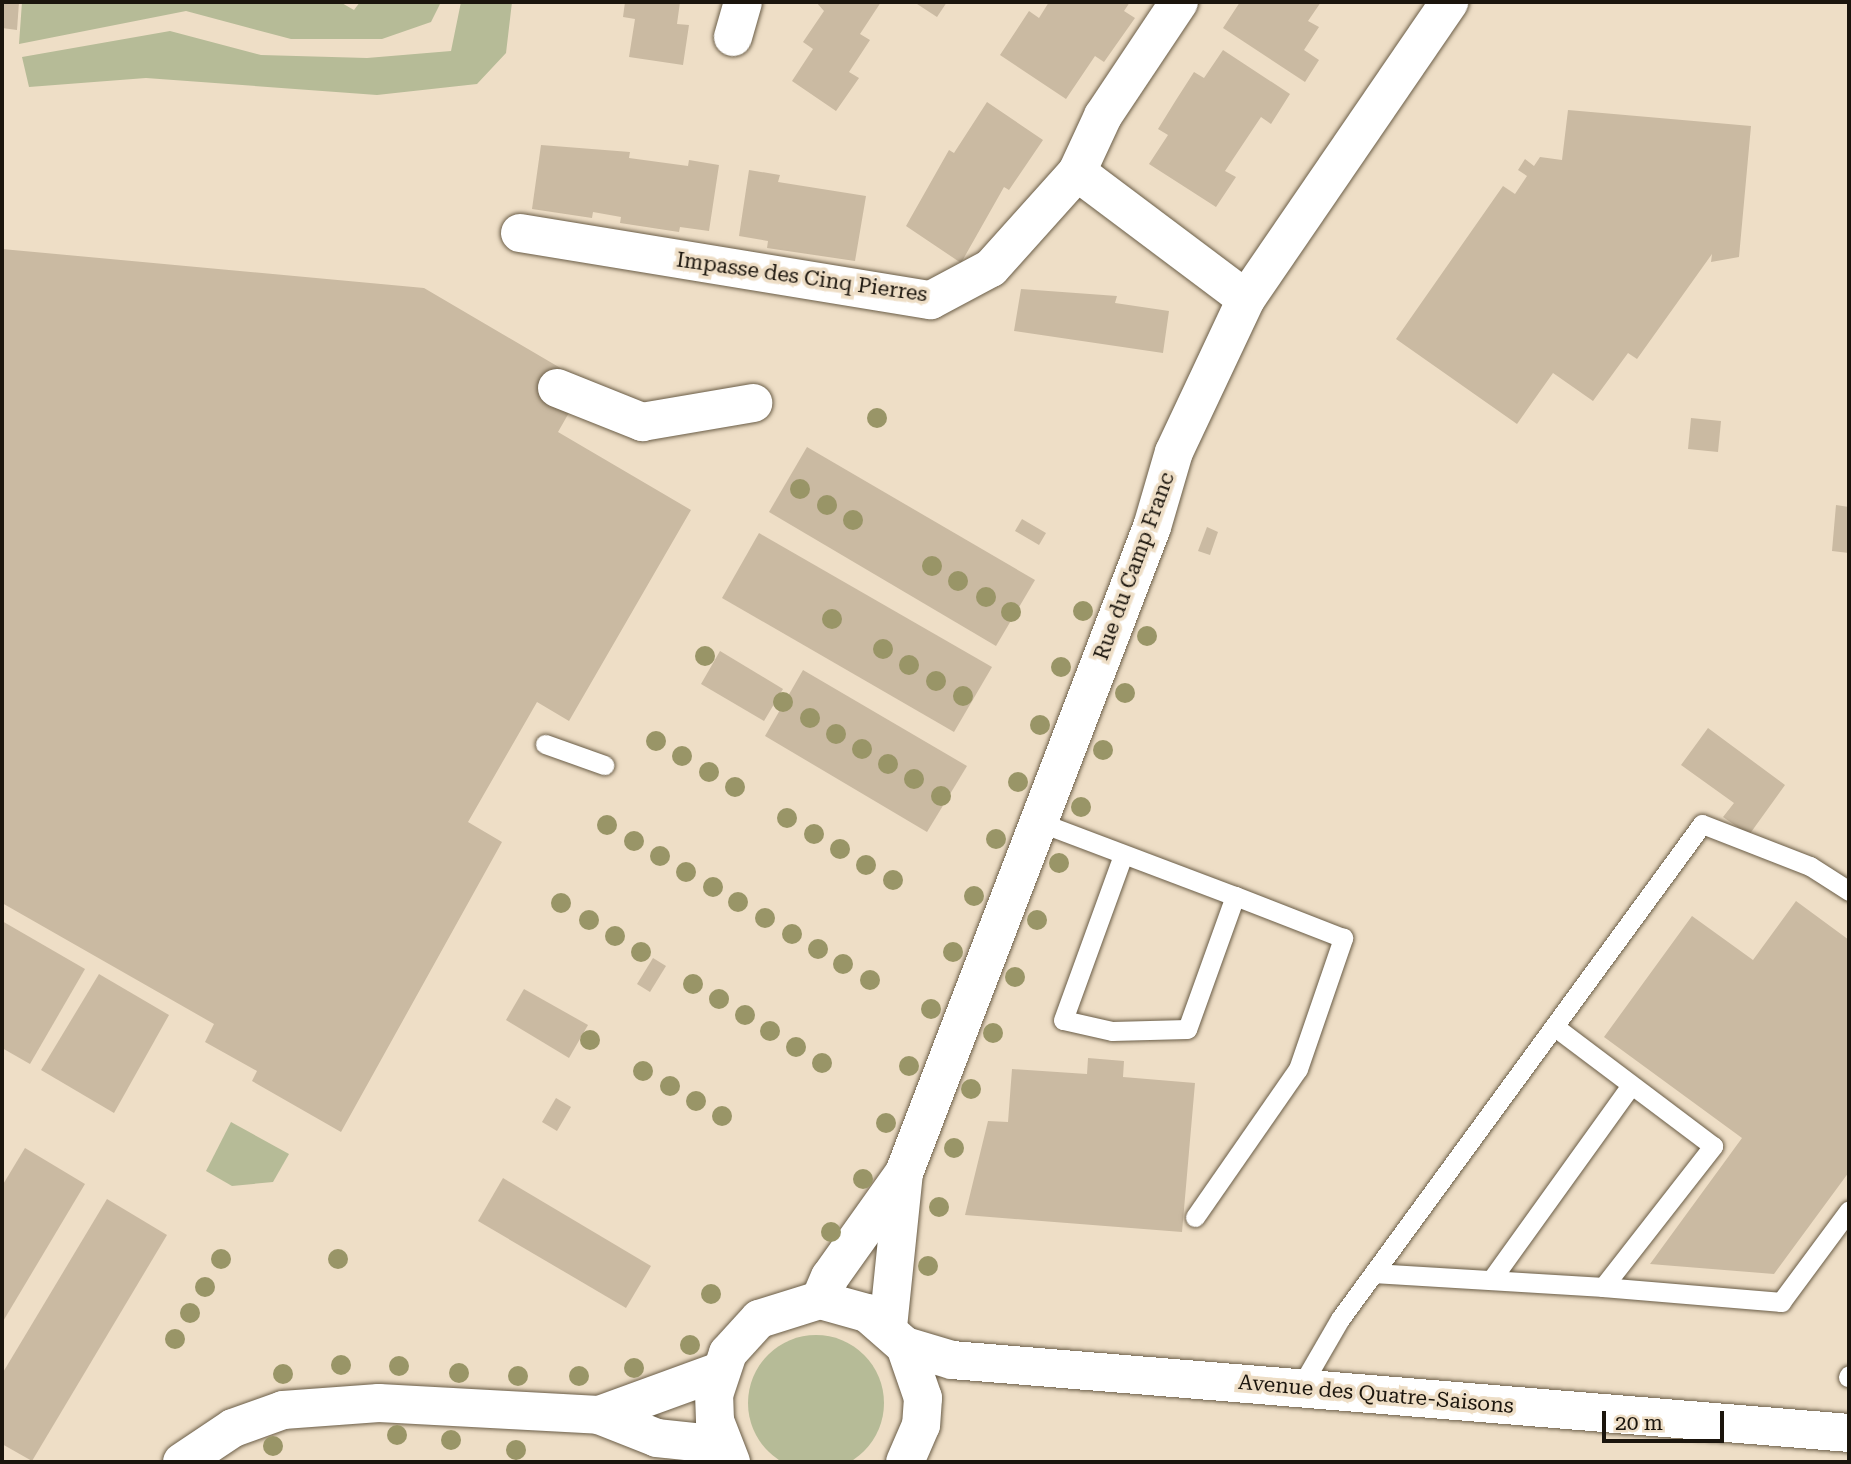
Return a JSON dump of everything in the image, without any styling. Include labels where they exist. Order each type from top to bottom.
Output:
[{"type":"street","name":"Impasse des Cinq Pierres","points":[[520,233],[931,300],[991,268],[1077,172],[1103,116],[1179,2]]},
{"type":"street","name":"Rue du Camp Franc","points":[[820,1300],[830,1277],[904,1173],[1152,527],[1174,452],[1246,299],[1449,2]]},
{"type":"street","points":[[1077,172],[1246,299]]},
{"type":"street","points":[[550,399],[642,422],[753,403]]},
{"type":"street","name":"Rue du Camp Franc","points":[[896,1336],[904,1173]]},
{"type":"street","points":[[181,1462],[233,1428],[283,1410],[379,1403],[599,1415],[657,1438],[727,1454],[714,1395],[720,1371],[739,1337],[759,1319],[820,1300]]},
{"type":"street","name":"Avenue des Quatre-Saisons","points":[[820,1300],[856,1308],[896,1336],[952,1360],[1849,1433]]},
{"type":"street","points":[[896,1336],[923,1398],[921,1425],[905,1462]]},
{"type":"street","points":[[599,1415],[720,1371]]},
{"type":"lane","points":[[545,744],[604,765]]},
{"type":"lane","points":[[1039,822],[1343,938],[1298,1069],[1195,1217]]},
{"type":"lane","points":[[1300,1388],[1374,1273],[1702,824],[1810,866],[1849,891]]},
{"type":"lane","points":[[1123,855],[1063,1020],[1112,1031],[1187,1029],[1235,896]]},
{"type":"lane","points":[[1555,1027],[1713,1146],[1603,1287]]},
{"type":"lane","points":[[1490,1280],[1632,1085]]},
{"type":"lane","points":[[1374,1273],[1603,1287],[1781,1302],[1849,1210]]},
{"type":"green space","points":[[22,2],[340,2],[354,10],[360,2],[441,2],[431,22],[382,39],[291,39],[186,11],[19,44]]},
{"type":"green space","points":[[461,2],[512,2],[506,53],[477,84],[377,95],[146,78],[29,87],[22,57],[170,31],[261,55],[367,58],[451,51]]},
{"type":"green space","points":[[231,1122],[289,1154],[273,1182],[232,1186],[206,1171]]},
{"type":"green space","points":[[816,1335],[842,1340],[864,1355],[879,1377],[884,1403],[879,1429],[864,1451],[842,1466],[816,1471],[790,1466],[768,1451],[753,1429],[748,1403],[753,1377],[768,1355],[790,1340]]},
{"type":"building","points":[[2,2],[19,2],[17,30],[2,28]]},
{"type":"building","points":[[625,2],[680,2],[677,24],[689,25],[683,65],[629,57],[635,19],[623,17]]},
{"type":"building","points":[[816,2],[881,2],[860,34],[870,40],[849,72],[859,78],[836,111],[792,81],[813,49],[803,42],[824,11]]},
{"type":"building","points":[[914,2],[947,2],[937,17]]},
{"type":"building","points":[[1049,2],[1130,2],[1124,11],[1135,18],[1104,62],[1095,56],[1066,99],[1000,55],[1029,11],[1039,18]]},
{"type":"building","points":[[1240,2],[1321,2],[1308,21],[1319,27],[1304,50],[1319,60],[1305,82],[1223,28]]},
{"type":"building","points":[[1223,50],[1290,94],[1271,124],[1261,117],[1225,171],[1236,177],[1216,207],[1149,164],[1168,135],[1158,129],[1194,72],[1204,78]]},
{"type":"building","points":[[987,102],[1043,140],[1009,190],[1004,187],[961,263],[906,226],[949,150],[954,153]]},
{"type":"building","points":[[1568,110],[1751,126],[1739,257],[1711,262],[1712,254],[1637,359],[1628,353],[1593,401],[1553,373],[1517,424],[1396,339],[1503,186],[1515,194],[1527,176],[1518,170],[1525,159],[1534,166],[1540,157],[1562,160]]},
{"type":"building","points":[[541,145],[630,152],[629,158],[688,166],[689,160],[719,165],[709,231],[680,227],[679,232],[620,223],[621,217],[593,212],[592,218],[532,209]]},
{"type":"building","points":[[749,170],[780,175],[778,182],[866,196],[855,261],[767,248],[768,241],[739,236]]},
{"type":"building","points":[[2,249],[424,288],[586,383],[558,432],[691,510],[569,721],[537,702],[468,822],[502,842],[341,1132],[252,1081],[257,1071],[205,1042],[214,1024],[2,903]]},
{"type":"building","points":[[1021,289],[1117,296],[1115,303],[1169,311],[1163,353],[1014,331]]},
{"type":"building","points":[[1691,418],[1721,421],[1718,452],[1688,449]]},
{"type":"building","points":[[807,447],[1035,580],[996,646],[769,512]]},
{"type":"building","points":[[1836,505],[1849,507],[1849,553],[1832,551]]},
{"type":"building","points":[[1022,519],[1046,533],[1039,545],[1015,531]]},
{"type":"building","points":[[1207,527],[1218,532],[1210,555],[1198,551]]},
{"type":"building","points":[[759,533],[992,667],[954,732],[722,598]]},
{"type":"building","points":[[720,651],[783,689],[764,721],[701,684]]},
{"type":"building","points":[[803,670],[967,766],[927,832],[765,736]]},
{"type":"building","points":[[1708,728],[1785,785],[1749,835],[1723,817],[1734,803],[1681,765]]},
{"type":"building","points":[[1796,901],[1849,940],[1849,1172],[1774,1274],[1650,1264],[1742,1138],[1604,1037],[1692,916],[1753,960]]},
{"type":"building","points":[[2,921],[85,969],[30,1064],[2,1048]]},
{"type":"building","points":[[653,958],[666,966],[650,992],[637,984]]},
{"type":"building","points":[[99,974],[169,1015],[114,1113],[41,1070]]},
{"type":"building","points":[[524,989],[588,1025],[569,1058],[506,1020]]},
{"type":"building","points":[[1088,1058],[1124,1061],[1123,1077],[1195,1083],[1182,1232],[965,1215],[988,1121],[1008,1122],[1012,1069],[1087,1074]]},
{"type":"building","points":[[556,1098],[571,1107],[557,1131],[542,1122]]},
{"type":"building","points":[[25,1148],[85,1184],[2,1323],[2,1186]]},
{"type":"building","points":[[503,1178],[651,1266],[626,1308],[478,1221]]},
{"type":"building","points":[[107,1199],[167,1235],[32,1461],[2,1444],[2,1374]]}]
